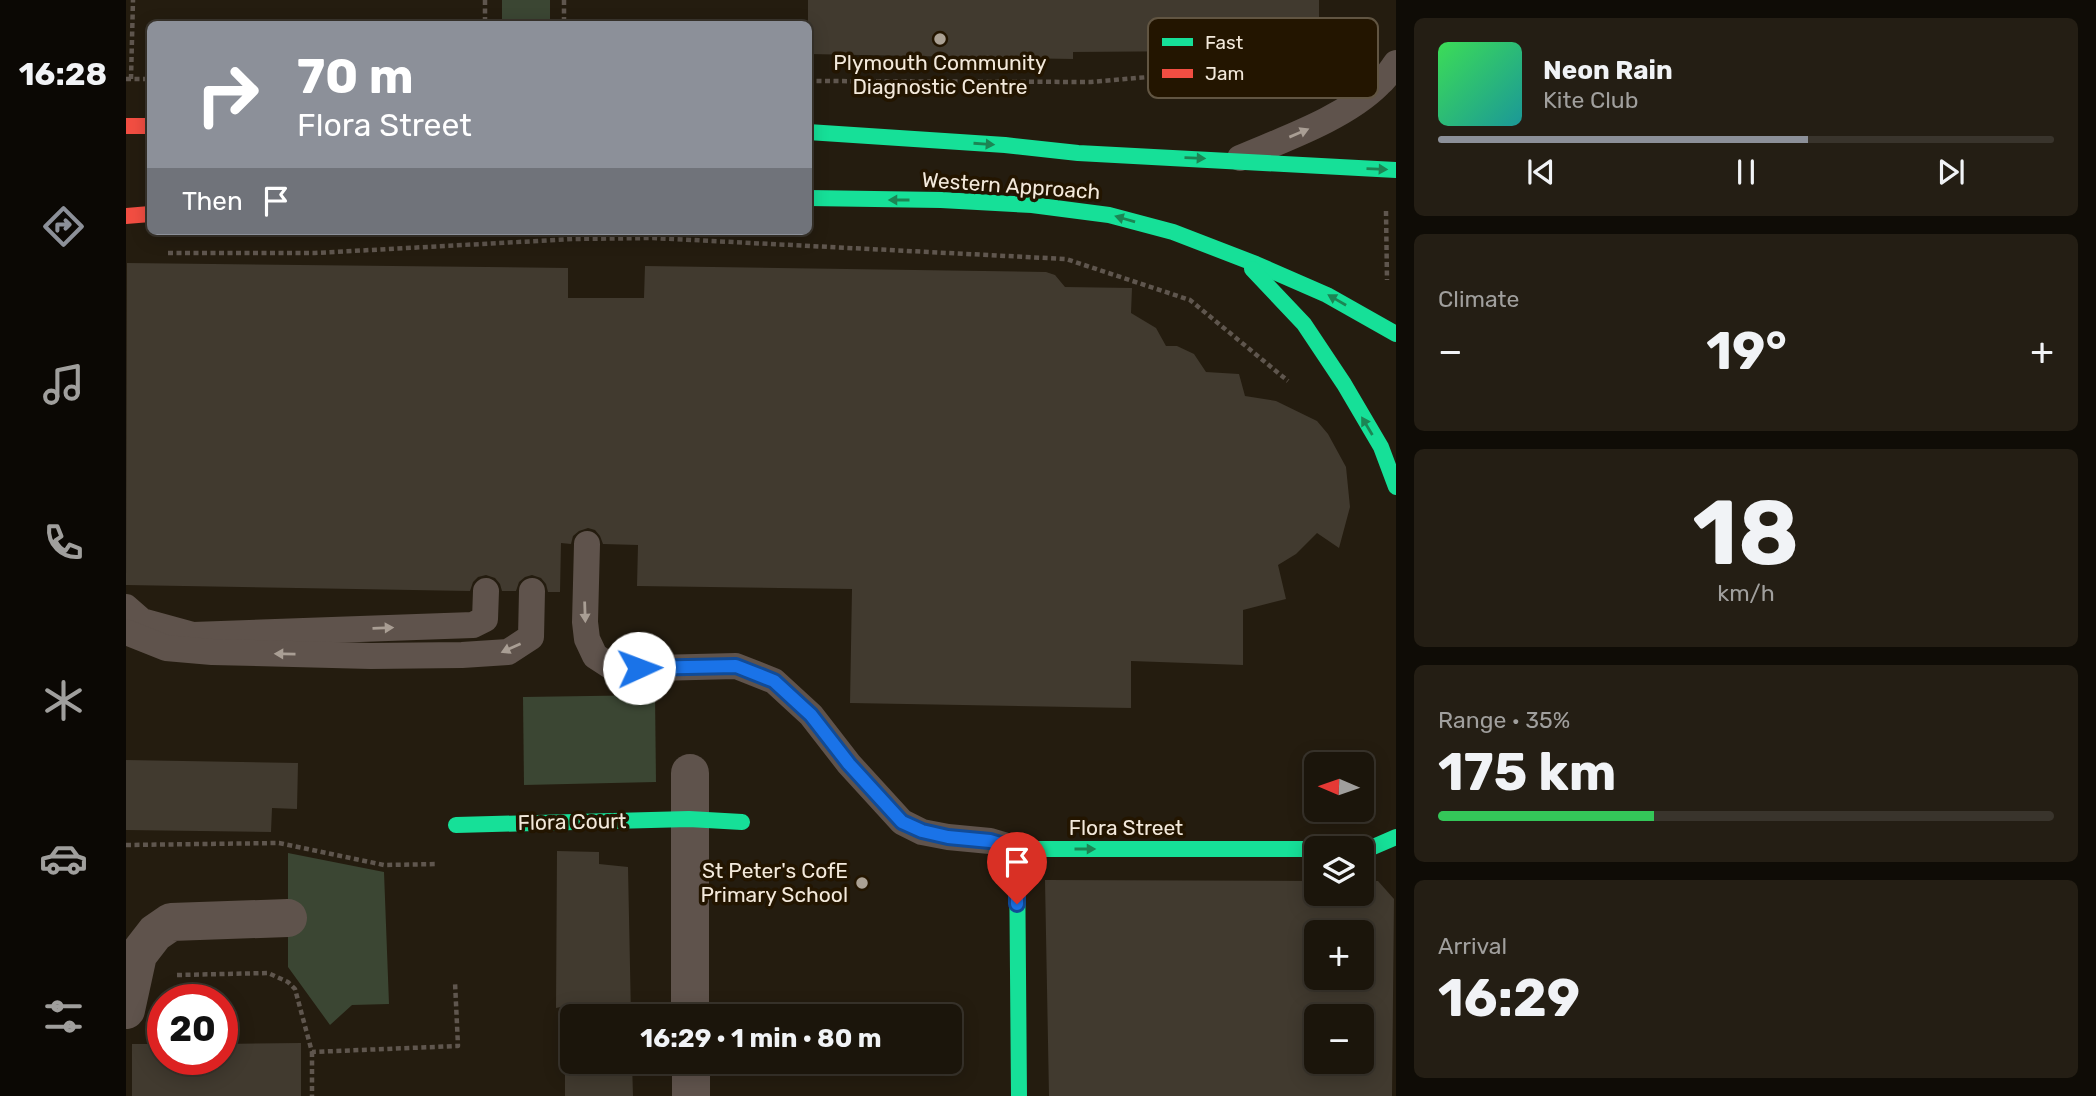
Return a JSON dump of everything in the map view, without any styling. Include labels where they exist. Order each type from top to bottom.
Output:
[{"type":"main road","points":[[126,126],[147,126]]},
{"type":"main road","name":"Western Approach","points":[[812,132],[992,144],[1078,153],[1396,170]]},
{"type":"main road","name":"Western Approach","points":[[812,198],[941,200],[1032,205],[1109,215],[1173,232],[1243,259],[1327,295],[1396,334]]},
{"type":"main road","points":[[126,216],[147,214]]},
{"type":"main road","points":[[1243,259],[1304,324],[1381,447],[1396,487]]},
{"type":"main road","name":"Flora Court","points":[[456,825],[689,820],[741,822]]},
{"type":"main road","name":"Flora Street","points":[[1017,849],[1342,849],[1373,847],[1396,837]]},
{"type":"main road","points":[[1017,849],[1019,1096]]},
{"type":"street","points":[[690,773],[690,1004]]},
{"type":"street","points":[[130,993],[138,955],[155,933],[171,922],[288,918]]},
{"type":"street","points":[[691,1074],[691,1096]]},
{"type":"lane","points":[[1236,160],[1313,128],[1363,98]]},
{"type":"lane","points":[[587,544],[585,622],[587,639],[595,656],[615,669],[736,666],[774,681],[811,715],[849,764],[902,822],[922,831],[948,837],[990,841],[1017,849]]},
{"type":"lane","points":[[126,607],[142,621],[193,635],[473,625],[485,619],[486,591]]},
{"type":"lane","points":[[126,632],[166,648],[212,652],[370,656],[508,652],[531,637],[532,592]]},
{"type":"path","points":[[133,0],[128,79],[147,79]]},
{"type":"path","points":[[485,0],[485,21]]},
{"type":"path","points":[[564,0],[564,21]]},
{"type":"path","points":[[812,81],[1091,82],[1148,77]]},
{"type":"path","points":[[168,253],[315,253],[574,239],[653,238],[1066,259],[1190,300],[1293,386]]},
{"type":"path","points":[[126,845],[279,843],[384,865],[444,864]]},
{"type":"path","points":[[130,993],[268,973],[288,982],[295,989],[312,1052],[312,1096]]},
{"type":"path","points":[[312,1052],[458,1046],[455,982]]},
{"type":"green space","points":[[502,0],[550,0],[550,21],[502,21]]},
{"type":"green space","points":[[655,695],[656,782],[524,785],[523,697]]},
{"type":"green space","points":[[288,853],[384,872],[389,1004],[352,1005],[330,1025],[288,967]]},
{"type":"building","name":"Plymouth Community Diagnostic Centre","points":[[808,0],[1319,0],[1319,18],[1148,18],[1148,51],[1073,52],[1073,59],[812,54],[812,21],[808,21]]},
{"type":"building","points":[[127,263],[568,268],[568,298],[644,298],[645,266],[1046,272],[1055,275],[1065,287],[1132,288],[1131,313],[1156,328],[1166,346],[1177,346],[1194,354],[1206,372],[1239,374],[1245,396],[1276,401],[1317,421],[1328,434],[1346,467],[1350,507],[1339,548],[1317,533],[1296,554],[1278,565],[1286,599],[1243,610],[1243,665],[1131,661],[1131,708],[850,703],[852,589],[637,586],[638,545],[603,544],[595,530],[588,528],[573,536],[571,544],[561,543],[560,592],[548,592],[541,578],[532,575],[519,582],[516,591],[502,591],[495,578],[486,575],[473,582],[470,591],[126,585]]},
{"type":"building","points":[[126,760],[298,763],[297,809],[272,808],[271,832],[126,830]]},
{"type":"building","points":[[557,851],[599,852],[599,864],[628,867],[631,1004],[560,1004],[560,1007],[556,1008]]},
{"type":"building","points":[[1045,880],[1304,881],[1304,906],[1374,906],[1374,881],[1378,881],[1394,899],[1392,1096],[1049,1096]]},
{"type":"building","points":[[301,1043],[301,1096],[132,1096],[132,1044],[147,1044],[147,1075],[238,1075],[238,1044]]},
{"type":"building","points":[[565,1074],[632,1074],[633,1096],[565,1096]]},
{"type":"traffic: fast","points":[[812,132],[1005,145],[1078,153],[1396,170]]},
{"type":"traffic: fast","points":[[812,198],[941,200],[1032,205],[1109,215],[1173,232],[1256,264],[1327,295],[1396,334]]},
{"type":"traffic: fast","points":[[1252,269],[1304,324],[1344,384],[1381,447],[1396,487]]},
{"type":"traffic: fast","points":[[456,825],[689,819],[742,822]]},
{"type":"traffic: fast","points":[[1019,1096],[1017,849],[1341,849],[1373,847],[1396,837]]},
{"type":"traffic: jam","points":[[126,126],[147,126]]},
{"type":"traffic: jam","points":[[126,216],[147,214]]},
{"type":"place","name":"Plymouth Community Diagnostic Centre","points":[[940,39]]},
{"type":"place","name":"St Peter's CofE Primary School","points":[[862,883]]},
{"type":"route","points":[[639,668],[736,666],[774,681],[811,715],[849,764],[902,822],[922,831],[948,837],[990,841],[1017,849],[1017,904]]}]
